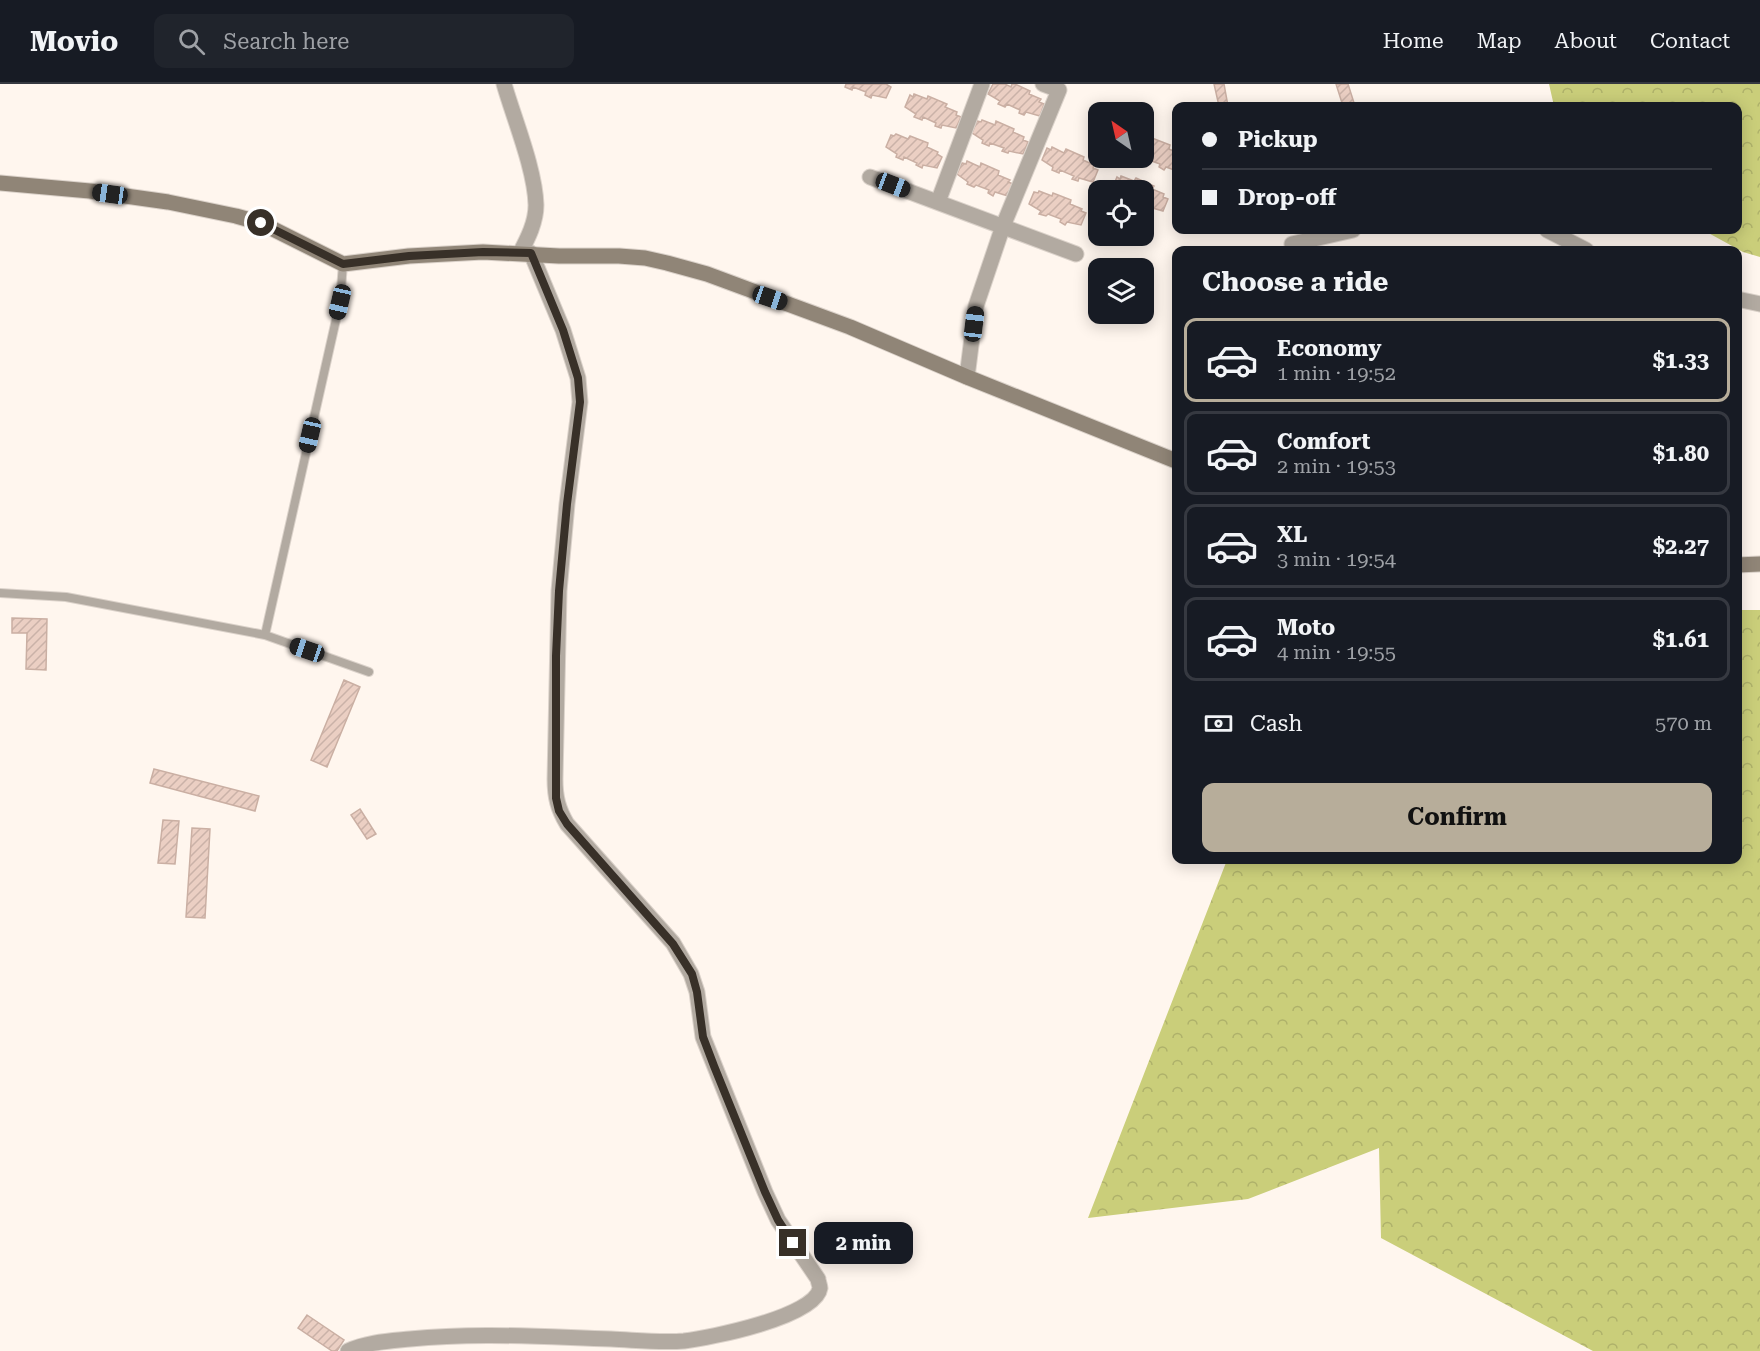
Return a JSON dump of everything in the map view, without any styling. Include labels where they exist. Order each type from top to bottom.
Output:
[{"type":"street","points":[[348,1351],[380,1342],[441,1336],[528,1336],[656,1342],[706,1338],[759,1326],[785,1315],[808,1303],[820,1287],[818,1279],[778,1220],[765,1192],[703,1037],[697,992],[686,962],[673,944],[567,824],[559,811],[555,779],[559,591],[580,402],[578,378],[563,330],[525,253],[536,206],[533,182],[504,84]]},
{"type":"street","points":[[938,202],[982,84]]},
{"type":"street","points":[[967,377],[976,306],[1003,226],[1059,90],[1043,84]]},
{"type":"street","points":[[870,177],[1076,254]]},
{"type":"street","points":[[0,183],[101,192],[168,202],[236,216],[261,223],[343,264],[409,256],[483,252],[645,258],[683,267],[850,327],[1172,459]]},
{"type":"street","points":[[1292,242],[1333,234]]},
{"type":"street","points":[[1555,234],[1578,246]]},
{"type":"street","points":[[1742,300],[1760,304]]},
{"type":"street","points":[[1742,565],[1760,564]]},
{"type":"lane","points":[[265,635],[340,302],[343,264]]},
{"type":"lane","points":[[0,594],[66,597],[265,635],[369,672]]},
{"type":"green space","points":[[1549,84],[1760,84],[1760,257],[1743,252],[1742,246],[1732,246],[1710,234],[1742,234],[1742,102],[1553,102]]},
{"type":"green space","points":[[1742,610],[1760,610],[1760,1351],[1593,1351],[1381,1238],[1379,1148],[1248,1199],[1088,1218],[1225,864],[1742,864]]},
{"type":"building","points":[[846,84],[886,84],[891,87],[886,98],[872,95],[871,98],[865,95],[866,92],[853,87],[852,90],[845,87]]},
{"type":"building","points":[[993,84],[1005,84],[1011,87],[1015,84],[1030,91],[1029,94],[1041,99],[1039,102],[1044,104],[1040,116],[1026,112],[1024,115],[1019,113],[1020,110],[1007,104],[1005,107],[998,104],[1000,101],[988,94]]},
{"type":"building","points":[[1214,84],[1224,84],[1227,102],[1218,102]]},
{"type":"building","points":[[1336,84],[1348,84],[1354,102],[1342,102]]},
{"type":"building","points":[[914,94],[927,99],[928,96],[947,104],[945,107],[957,112],[956,115],[961,117],[956,128],[942,125],[941,128],[923,117],[922,120],[914,117],[916,114],[905,107],[910,95],[913,97]]},
{"type":"building","points":[[982,120],[995,125],[996,121],[1014,129],[1013,132],[1024,137],[1023,140],[1028,142],[1023,154],[1009,151],[1008,153],[1002,151],[1004,148],[982,143],[983,140],[972,133],[977,121]]},
{"type":"building","points":[[896,134],[908,139],[910,136],[928,143],[927,147],[938,152],[937,154],[942,157],[937,168],[923,165],[922,168],[904,157],[903,160],[896,157],[897,154],[886,147],[891,135]]},
{"type":"building","points":[[1154,139],[1170,145],[1169,149],[1172,150],[1172,169],[1166,167],[1164,170],[1159,167],[1160,164],[1154,162]]},
{"type":"building","points":[[1052,147],[1064,153],[1066,149],[1084,157],[1083,160],[1088,162],[1088,168],[1098,170],[1094,180],[1079,178],[1078,181],[1072,179],[1074,176],[1060,170],[1059,173],[1052,170],[1053,167],[1042,160],[1047,148],[1051,150]]},
{"type":"building","points":[[967,161],[980,167],[981,163],[999,171],[998,175],[1010,180],[1008,182],[1013,184],[1008,196],[995,192],[993,196],[988,193],[989,190],[967,184],[968,182],[957,174],[962,163],[966,164]]},
{"type":"building","points":[[1121,176],[1131,180],[1116,180],[1117,177],[1120,179]]},
{"type":"building","points":[[1154,190],[1164,194],[1163,197],[1168,199],[1163,211],[1154,208]]},
{"type":"building","points":[[1039,191],[1052,196],[1053,193],[1071,200],[1070,204],[1086,213],[1081,225],[1067,222],[1065,225],[1060,222],[1061,219],[1048,214],[1046,216],[1039,214],[1041,211],[1029,204],[1034,192]]},
{"type":"building","points":[[12,618],[47,619],[46,670],[26,669],[27,633],[12,633]]},
{"type":"building","points":[[344,680],[360,687],[327,767],[311,760]]},
{"type":"building","points":[[154,769],[259,796],[255,811],[150,783]]},
{"type":"building","points":[[360,809],[376,834],[367,839],[351,815]]},
{"type":"building","points":[[163,820],[179,821],[175,864],[158,863]]},
{"type":"building","points":[[192,828],[210,829],[205,918],[186,917]]},
{"type":"building","points":[[307,1315],[344,1340],[337,1351],[332,1351],[298,1328]]},
{"type":"route","points":[[261,223],[343,264],[409,256],[483,252],[531,253],[563,330],[578,378],[580,402],[559,591],[555,779],[559,811],[567,824],[673,944],[686,962],[697,992],[703,1037],[714,1066],[765,1192],[778,1220],[793,1243]]}]
